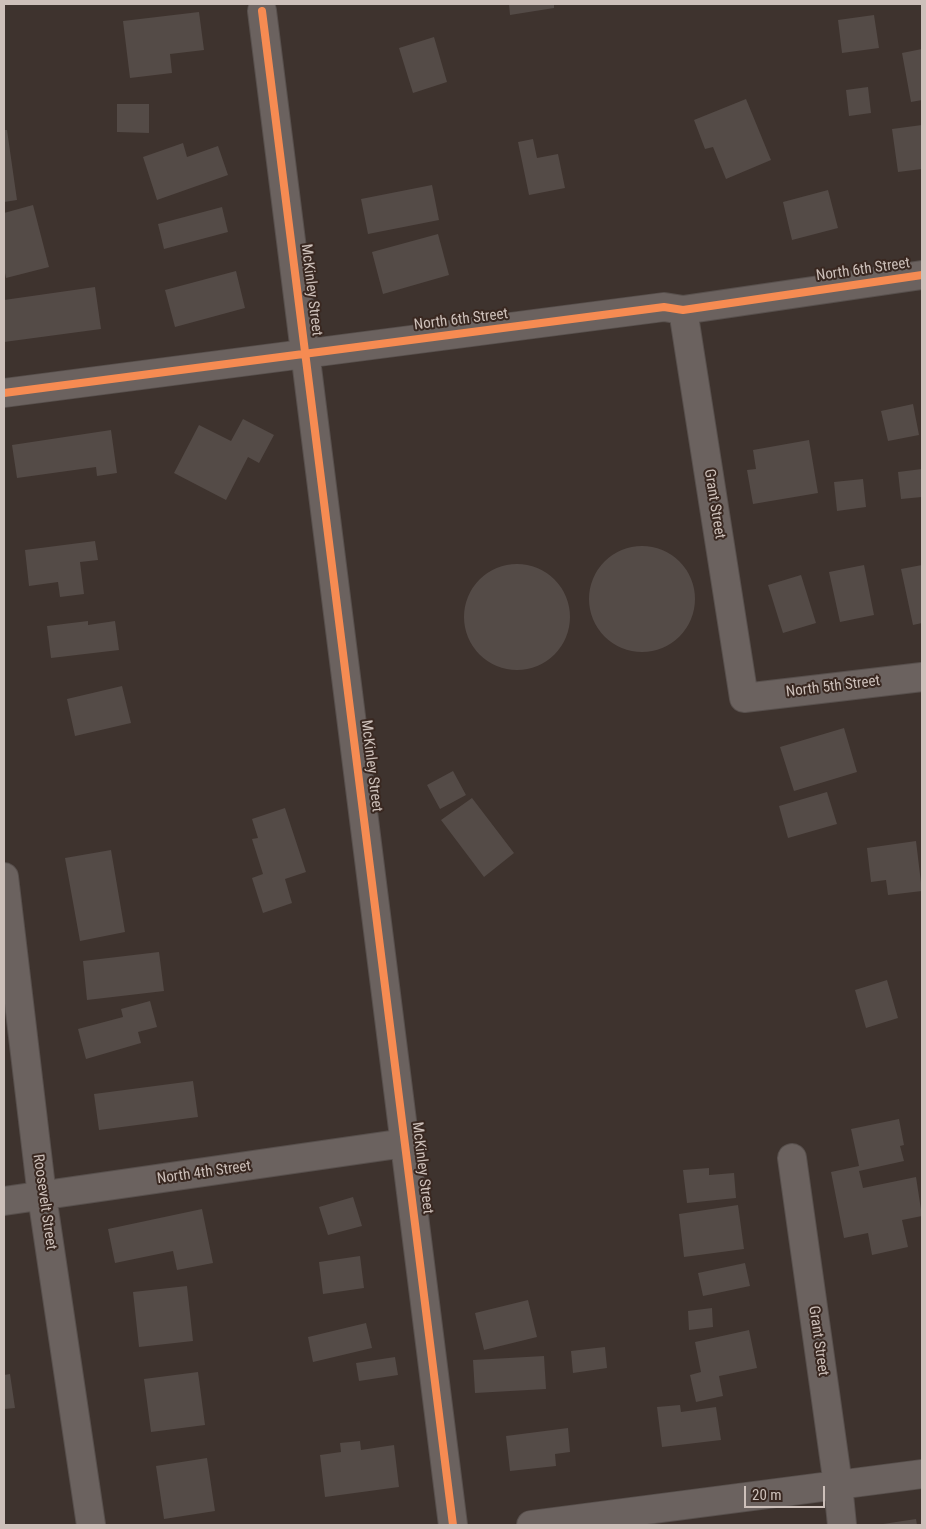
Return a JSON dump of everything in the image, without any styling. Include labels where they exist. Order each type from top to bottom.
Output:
[{"type":"street","name":"McKinley Street","points":[[262,11],[453,1525]]},
{"type":"street","name":"North 6th Street","points":[[4,393],[664,307],[683,310],[922,275]]},
{"type":"street","name":"Grant Street","points":[[683,310],[744,698]]},
{"type":"street","name":"North 5th Street","points":[[744,698],[922,677]]},
{"type":"street","name":"Roosevelt Street","points":[[4,877],[42,1196],[91,1525]]},
{"type":"street","name":"North 4th Street","points":[[4,1201],[405,1144]]},
{"type":"street","name":"Grant Street","points":[[792,1158],[842,1525]]},
{"type":"street","points":[[531,1525],[922,1474]]},
{"type":"building","points":[[509,4],[554,4],[554,8],[510,15]]},
{"type":"building","points":[[199,12],[204,50],[170,54],[172,73],[130,78],[123,21]]},
{"type":"building","points":[[874,15],[879,48],[842,53],[838,20]]},
{"type":"building","points":[[434,37],[447,82],[413,93],[399,48]]},
{"type":"building","points":[[922,49],[922,100],[911,102],[902,53]]},
{"type":"building","points":[[868,87],[871,113],[849,116],[846,90]]},
{"type":"building","points":[[746,99],[771,160],[726,179],[713,147],[705,149],[694,120]]},
{"type":"building","points":[[117,104],[149,104],[149,133],[117,132]]},
{"type":"building","points":[[922,125],[922,169],[898,172],[892,129]]},
{"type":"building","points":[[4,130],[7,130],[17,200],[4,202]]},
{"type":"building","points":[[533,139],[537,158],[558,154],[565,188],[529,195],[518,142]]},
{"type":"building","points":[[183,143],[187,157],[218,146],[228,175],[157,200],[143,157]]},
{"type":"building","points":[[432,185],[439,220],[368,234],[361,199]]},
{"type":"building","points":[[828,190],[838,228],[792,240],[783,202]]},
{"type":"building","points":[[33,205],[49,267],[6,278],[4,268],[4,213]]},
{"type":"building","points":[[222,207],[228,232],[164,249],[158,224]]},
{"type":"building","points":[[438,234],[449,275],[383,294],[372,252]]},
{"type":"building","points":[[236,271],[245,308],[175,327],[165,290]]},
{"type":"building","points":[[95,287],[101,329],[4,342],[4,300]]},
{"type":"building","points":[[913,404],[919,435],[888,441],[881,411]]},
{"type":"building","points":[[243,419],[274,435],[259,463],[248,457],[226,500],[174,473],[199,425],[231,441]]},
{"type":"building","points":[[111,430],[117,473],[97,476],[96,467],[17,478],[12,445]]},
{"type":"building","points":[[809,440],[818,493],[753,504],[747,470],[756,469],[753,450]]},
{"type":"building","points":[[922,469],[922,497],[901,499],[898,472]]},
{"type":"building","points":[[863,479],[866,507],[837,511],[834,482]]},
{"type":"building","points":[[95,541],[98,560],[80,562],[84,594],[60,597],[58,582],[29,586],[25,550]]},
{"type":"building","points":[[642,546],[662,550],[679,562],[691,579],[695,599],[691,619],[679,636],[662,648],[642,652],[622,648],[605,636],[593,619],[589,599],[593,579],[605,562],[622,550]]},
{"type":"building","points":[[517,564],[537,568],[554,580],[566,597],[570,617],[566,637],[554,654],[537,666],[517,670],[497,666],[480,654],[468,637],[464,617],[468,597],[480,580],[497,568]]},
{"type":"building","points":[[864,565],[874,615],[840,622],[829,572]]},
{"type":"building","points":[[922,565],[922,623],[913,625],[901,569]]},
{"type":"building","points":[[801,575],[816,623],[783,633],[768,585]]},
{"type":"building","points":[[88,621],[88,625],[115,621],[119,650],[51,658],[47,626]]},
{"type":"building","points":[[122,686],[131,723],[75,736],[67,699]]},
{"type":"building","points":[[844,728],[857,772],[794,791],[780,747]]},
{"type":"building","points":[[453,771],[466,795],[440,809],[427,785]]},
{"type":"building","points":[[827,792],[837,824],[788,838],[779,806]]},
{"type":"building","points":[[472,798],[514,853],[484,877],[441,820]]},
{"type":"building","points":[[285,808],[306,872],[285,879],[292,903],[263,913],[252,878],[263,874],[252,839],[258,838],[252,819]]},
{"type":"building","points":[[916,841],[922,891],[888,895],[886,880],[871,882],[867,848]]},
{"type":"building","points":[[111,850],[125,932],[80,941],[65,858]]},
{"type":"building","points":[[159,952],[164,991],[87,1000],[83,961]]},
{"type":"building","points":[[887,980],[898,1018],[866,1028],[855,990]]},
{"type":"building","points":[[150,1001],[157,1027],[138,1032],[141,1043],[86,1059],[78,1029],[123,1017],[121,1009]]},
{"type":"building","points":[[193,1081],[198,1117],[99,1130],[94,1094]]},
{"type":"building","points":[[899,1119],[904,1145],[900,1146],[904,1161],[859,1171],[863,1188],[916,1177],[922,1216],[902,1220],[908,1247],[872,1255],[868,1233],[844,1238],[831,1172],[859,1166],[851,1129]]},
{"type":"building","points":[[709,1168],[709,1175],[734,1173],[736,1198],[687,1203],[683,1170]]},
{"type":"building","points":[[353,1197],[362,1226],[328,1235],[319,1207]]},
{"type":"building","points":[[738,1205],[744,1249],[684,1257],[679,1214]]},
{"type":"building","points":[[202,1209],[213,1263],[177,1270],[173,1251],[115,1263],[108,1229]]},
{"type":"building","points":[[360,1256],[364,1288],[323,1294],[319,1262]]},
{"type":"building","points":[[745,1263],[750,1286],[703,1296],[698,1273]]},
{"type":"building","points":[[187,1286],[193,1341],[139,1347],[133,1292]]},
{"type":"building","points":[[528,1300],[537,1337],[484,1350],[475,1313]]},
{"type":"building","points":[[712,1308],[713,1327],[689,1330],[688,1311]]},
{"type":"building","points":[[366,1323],[372,1348],[313,1362],[308,1337]]},
{"type":"building","points":[[749,1330],[757,1368],[719,1376],[723,1396],[696,1402],[690,1375],[701,1372],[695,1342]]},
{"type":"building","points":[[605,1347],[607,1368],[573,1373],[571,1351]]},
{"type":"building","points":[[544,1356],[546,1389],[475,1393],[473,1360]]},
{"type":"building","points":[[395,1357],[398,1375],[359,1381],[356,1363]]},
{"type":"building","points":[[198,1372],[205,1425],[151,1432],[144,1379]]},
{"type":"building","points":[[10,1374],[15,1408],[4,1409],[4,1375]]},
{"type":"building","points":[[680,1405],[681,1412],[716,1407],[721,1440],[662,1447],[657,1407]]},
{"type":"building","points":[[568,1428],[570,1452],[555,1454],[556,1466],[510,1471],[506,1436]]},
{"type":"building","points":[[360,1441],[361,1450],[394,1445],[399,1487],[325,1497],[320,1455],[341,1452],[340,1443]]},
{"type":"building","points":[[207,1458],[215,1511],[164,1519],[156,1466]]},
{"type":"building","points":[[916,1519],[917,1525],[883,1525],[883,1524]]},
{"type":"cycle path","points":[[262,11],[453,1525]]},
{"type":"cycle path","points":[[4,393],[664,307],[683,310],[922,275]]}]
